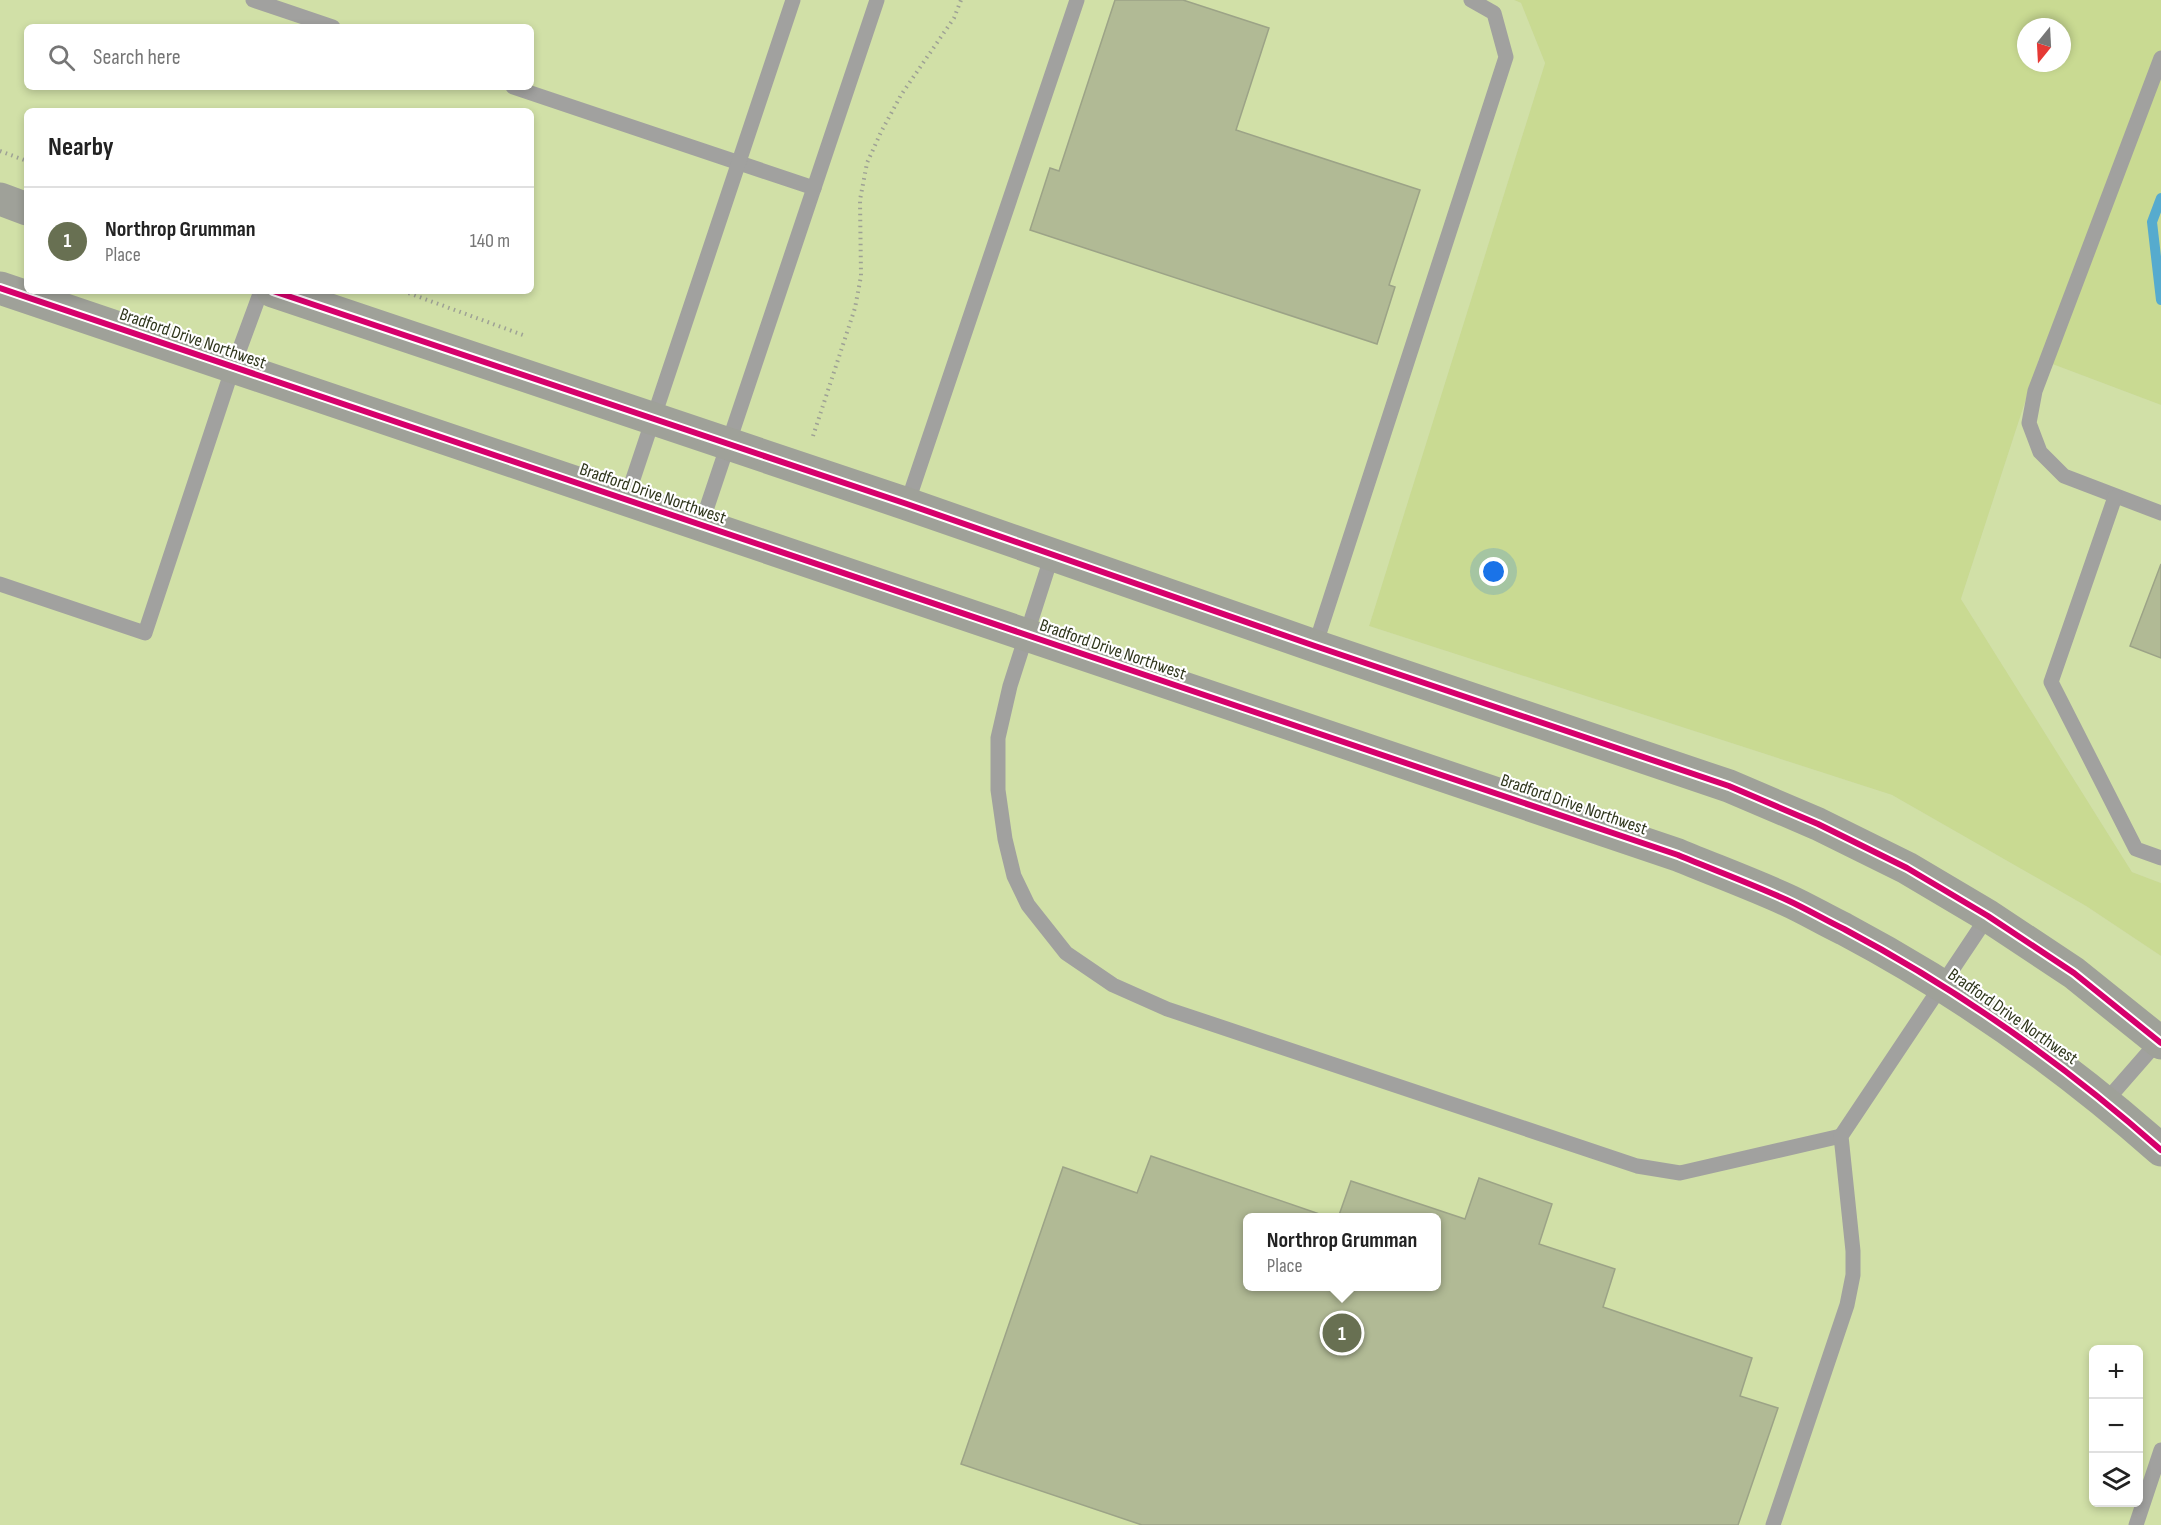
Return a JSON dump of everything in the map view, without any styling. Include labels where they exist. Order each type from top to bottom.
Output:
[{"type":"main road","points":[[0,200],[24,207]]},
{"type":"main road","name":"Bradford Drive Northwest","points":[[0,288],[1678,855],[1788,900],[1942,984],[2020,1036],[2106,1101],[2161,1150]]},
{"type":"main road","points":[[282,294],[906,504],[1729,786],[1818,825],[1907,868],[1988,916],[2074,973],[2160,1041]]},
{"type":"lane","points":[[253,0],[297,7],[328,24]]},
{"type":"lane","points":[[626,500],[793,0]]},
{"type":"lane","points":[[701,525],[877,0]]},
{"type":"lane","points":[[906,504],[1077,0]]},
{"type":"lane","points":[[1315,646],[1506,57],[1494,14],[1471,0]]},
{"type":"lane","points":[[2161,58],[2039,381],[2029,423],[2040,452],[2064,476],[2161,513]]},
{"type":"lane","points":[[522,90],[814,188]]},
{"type":"lane","points":[[0,585],[145,633],[233,367],[260,294]]},
{"type":"lane","points":[[2115,496],[2051,682],[2136,849],[2161,858]]},
{"type":"lane","points":[[1052,555],[1010,686],[998,738],[998,790],[1014,876],[1028,905],[1066,953],[1113,985],[1167,1010],[1637,1166],[1680,1173],[1841,1137]]},
{"type":"lane","points":[[1773,1525],[1847,1305],[1853,1275],[1853,1251],[1841,1137],[1988,916]]},
{"type":"lane","points":[[2106,1101],[2160,1041]]},
{"type":"lane","points":[[2136,1525],[2161,1450]]},
{"type":"path","points":[[803,432],[814,436],[855,308],[861,276],[860,200],[867,163],[901,95],[954,18],[961,0]]},
{"type":"path","points":[[0,151],[24,160]]},
{"type":"path","points":[[411,294],[530,338]]},
{"type":"shaded area","points":[[0,0],[1514,0],[1521,3],[1545,63],[1369,626],[1892,795],[2086,906],[2161,956],[2161,1525],[0,1525]]},
{"type":"shaded area","points":[[1514,0],[2161,0],[2161,405],[2039,359],[1961,599],[2132,872],[2161,883],[2161,956],[2086,906],[1892,795],[1369,626],[1545,63],[1521,3]]},
{"type":"shaded area","points":[[2039,359],[2161,405],[2161,883],[2132,872],[1961,599]]},
{"type":"building","points":[[1115,0],[1183,0],[1269,28],[1236,130],[1420,190],[1389,285],[1395,287],[1377,344],[1030,230],[1050,168],[1059,171]]},
{"type":"building","points":[[2161,564],[2161,658],[2130,646]]},
{"type":"building","points":[[1151,1156],[1316,1213],[1243,1213],[1243,1291],[1441,1291],[1441,1213],[1340,1213],[1351,1181],[1465,1219],[1479,1178],[1552,1204],[1539,1244],[1615,1269],[1603,1307],[1752,1358],[1740,1396],[1778,1408],[1738,1525],[1142,1525],[961,1464],[1063,1167],[1137,1193]]},
{"type":"waterway","points":[[2161,198],[2152,222],[2161,300]]},
{"type":"cycle path","points":[[0,288],[1678,855],[1794,903],[1887,952],[1928,977],[2048,1058],[2161,1150]]},
{"type":"cycle path","points":[[282,294],[907,504],[1315,646],[1729,786],[1818,824],[1907,868],[1988,916],[2074,973],[2161,1043]]},
{"type":"place","name":"Northrop Grumman","points":[[1342,1333]]}]
